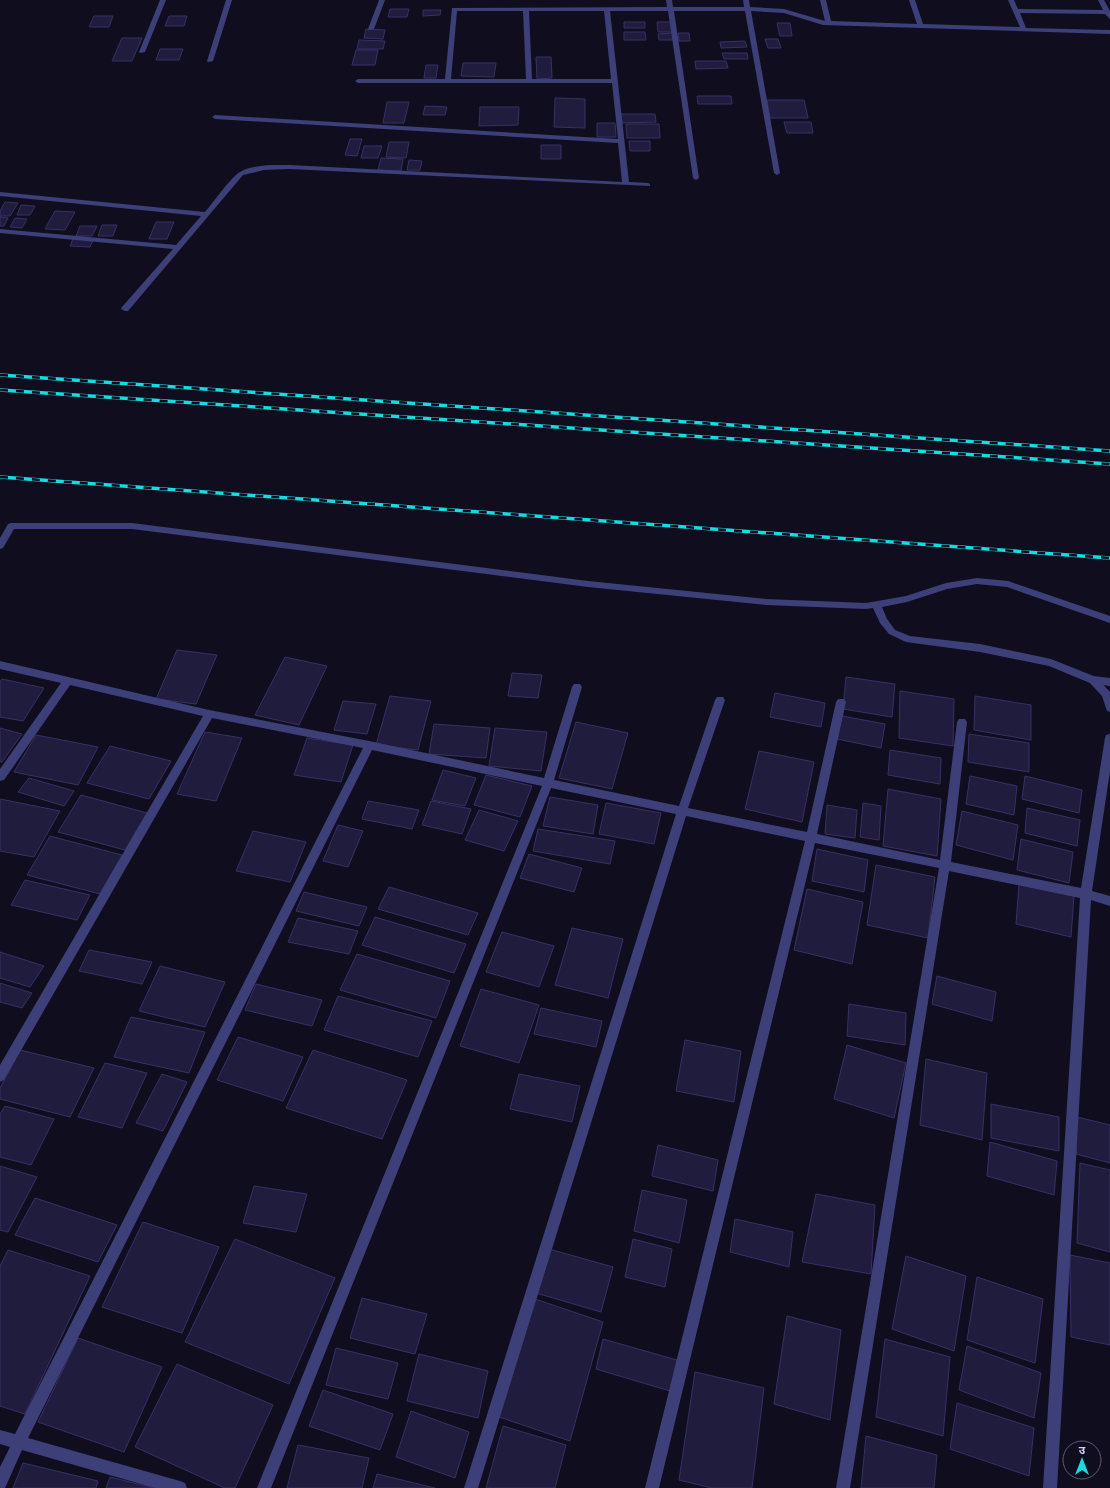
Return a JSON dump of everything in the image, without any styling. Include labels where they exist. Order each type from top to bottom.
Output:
[{"type":"street","points":[[142,52],[163,0]]},
{"type":"street","points":[[210,61],[228,0]]},
{"type":"street","points":[[371,29],[382,0]]},
{"type":"street","points":[[503,0],[503,10]]},
{"type":"street","points":[[585,0],[586,10]]},
{"type":"street","points":[[669,0],[696,178]]},
{"type":"street","points":[[746,0],[777,172]]},
{"type":"street","points":[[823,0],[828,23]]},
{"type":"street","points":[[912,0],[920,26]]},
{"type":"street","points":[[1011,0],[1024,30]]},
{"type":"street","points":[[1101,0],[1109,14]]},
{"type":"street","points":[[448,81],[454,9],[748,9],[784,11],[814,21],[828,23],[1110,32]]},
{"type":"street","points":[[526,10],[529,81]]},
{"type":"street","points":[[606,10],[626,184]]},
{"type":"street","points":[[1015,11],[1109,14]]},
{"type":"street","points":[[358,81],[614,81]]},
{"type":"street","points":[[215,117],[621,141]]},
{"type":"street","points":[[125,309],[241,174],[252,169],[268,166],[648,185]]},
{"type":"street","points":[[0,194],[206,214]]},
{"type":"street","points":[[0,231],[178,247]]},
{"type":"street","points":[[0,546],[11,526],[132,526],[588,584],[766,602],[866,606],[907,599],[946,586],[977,581],[1008,584],[1110,620]]},
{"type":"street","points":[[876,604],[882,621],[892,632],[910,639],[980,648],[1051,663],[1093,680],[1110,682]]},
{"type":"street","points":[[0,665],[67,682],[209,714],[369,745],[1086,894],[1110,901]]},
{"type":"street","points":[[1093,680],[1106,694],[1110,708]]},
{"type":"street","points":[[0,777],[67,682]]},
{"type":"street","points":[[264,1488],[548,783],[577,687]]},
{"type":"street","points":[[471,1488],[682,811],[720,700]]},
{"type":"street","points":[[652,1488],[811,837],[841,702]]},
{"type":"street","points":[[0,1076],[209,714]]},
{"type":"street","points":[[843,1488],[945,865],[962,722]]},
{"type":"street","points":[[1050,1488],[1086,894],[1110,738]]},
{"type":"street","points":[[0,1483],[19,1442],[369,745]]},
{"type":"street","points":[[0,1436],[180,1488]]},
{"type":"building","points":[[390,9],[409,9],[407,17],[388,17]]},
{"type":"building","points":[[423,10],[441,10],[440,15],[423,16]]},
{"type":"building","points":[[94,16],[113,16],[109,27],[89,27]]},
{"type":"building","points":[[169,16],[187,16],[184,26],[165,26]]},
{"type":"building","points":[[624,22],[645,22],[645,28],[624,28]]},
{"type":"building","points":[[657,22],[671,22],[672,32],[658,32]]},
{"type":"building","points":[[777,23],[790,23],[792,36],[780,36]]},
{"type":"building","points":[[366,29],[385,30],[383,39],[364,38]]},
{"type":"building","points":[[624,32],[645,32],[646,40],[624,40]]},
{"type":"building","points":[[673,33],[674,40],[659,40],[658,34]]},
{"type":"building","points":[[678,33],[689,33],[690,41],[679,41]]},
{"type":"building","points":[[122,38],[142,38],[132,61],[112,61]]},
{"type":"building","points":[[765,39],[778,39],[781,48],[768,48]]},
{"type":"building","points":[[359,40],[385,41],[383,49],[357,49]]},
{"type":"building","points":[[745,41],[747,47],[721,48],[720,42]]},
{"type":"building","points":[[160,49],[183,49],[179,60],[156,60]]},
{"type":"building","points":[[356,50],[378,50],[375,65],[352,65]]},
{"type":"building","points":[[722,53],[747,53],[748,59],[724,59]]},
{"type":"building","points":[[536,57],[551,57],[552,78],[537,79]]},
{"type":"building","points":[[695,61],[726,61],[728,68],[696,69]]},
{"type":"building","points":[[463,63],[496,63],[494,77],[461,76]]},
{"type":"building","points":[[426,65],[438,65],[436,78],[424,78]]},
{"type":"building","points":[[697,96],[731,96],[732,104],[698,104]]},
{"type":"building","points":[[555,98],[585,99],[585,128],[554,127]]},
{"type":"building","points":[[767,100],[804,100],[808,118],[770,118]]},
{"type":"building","points":[[387,102],[409,102],[404,123],[383,123]]},
{"type":"building","points":[[425,106],[447,107],[445,115],[423,115]]},
{"type":"building","points":[[480,107],[519,107],[518,125],[479,126]]},
{"type":"building","points":[[621,114],[655,114],[656,122],[622,123]]},
{"type":"building","points":[[784,122],[811,122],[813,133],[787,133]]},
{"type":"building","points":[[597,123],[615,123],[616,137],[597,137]]},
{"type":"building","points":[[626,124],[659,124],[660,138],[627,138]]},
{"type":"building","points":[[350,139],[362,139],[357,156],[345,155]]},
{"type":"building","points":[[629,141],[650,141],[650,151],[630,151]]},
{"type":"building","points":[[389,142],[409,142],[406,158],[386,157]]},
{"type":"building","points":[[541,145],[561,145],[561,159],[541,159]]},
{"type":"building","points":[[364,146],[382,146],[378,158],[361,158]]},
{"type":"building","points":[[381,158],[403,159],[401,171],[378,170]]},
{"type":"building","points":[[409,160],[422,161],[420,170],[407,170]]},
{"type":"building","points":[[5,202],[18,203],[10,216],[0,216],[0,211]]},
{"type":"building","points":[[21,205],[35,206],[30,215],[17,215]]},
{"type":"building","points":[[55,211],[75,212],[65,230],[45,229]]},
{"type":"building","points":[[0,217],[8,218],[4,226],[0,226]]},
{"type":"building","points":[[15,218],[27,219],[22,228],[10,227]]},
{"type":"building","points":[[156,222],[174,222],[167,239],[149,239]]},
{"type":"building","points":[[102,225],[117,225],[113,236],[98,236]]},
{"type":"building","points":[[80,226],[97,226],[92,236],[76,236]]},
{"type":"building","points":[[73,239],[93,240],[90,247],[70,246]]},
{"type":"building","points":[[177,650],[217,655],[196,704],[156,699]]},
{"type":"building","points":[[285,657],[327,666],[299,725],[255,715]]},
{"type":"building","points":[[512,673],[542,675],[538,698],[508,696]]},
{"type":"building","points":[[846,677],[895,684],[892,717],[843,709]]},
{"type":"building","points":[[2,679],[44,688],[23,721],[0,717],[0,682]]},
{"type":"building","points":[[900,691],[954,699],[953,746],[899,738]]},
{"type":"building","points":[[775,693],[825,703],[821,727],[770,717]]},
{"type":"building","points":[[390,696],[431,701],[418,750],[376,745]]},
{"type":"building","points":[[975,696],[1031,705],[1031,740],[974,730]]},
{"type":"building","points":[[343,701],[376,704],[367,734],[334,730]]},
{"type":"building","points":[[842,716],[885,724],[881,748],[837,739]]},
{"type":"building","points":[[576,722],[628,733],[612,789],[559,778]]},
{"type":"building","points":[[434,724],[490,728],[486,758],[429,754]]},
{"type":"building","points":[[0,728],[22,734],[2,762],[0,762]]},
{"type":"building","points":[[495,728],[547,732],[541,771],[489,766]]},
{"type":"building","points":[[205,732],[242,738],[216,801],[177,794]]},
{"type":"building","points":[[969,734],[1029,743],[1029,772],[968,762]]},
{"type":"building","points":[[36,735],[98,747],[78,785],[14,772]]},
{"type":"building","points":[[307,738],[353,745],[341,782],[294,775]]},
{"type":"building","points":[[110,746],[171,761],[149,799],[87,783]]},
{"type":"building","points":[[890,750],[941,758],[940,784],[888,775]]},
{"type":"building","points":[[759,751],[814,762],[802,822],[745,809]]},
{"type":"building","points":[[443,770],[476,778],[465,806],[432,800]]},
{"type":"building","points":[[486,775],[532,786],[520,817],[474,805]]},
{"type":"building","points":[[970,776],[1017,786],[1014,815],[966,804]]},
{"type":"building","points":[[1025,776],[1082,790],[1079,813],[1022,799]]},
{"type":"building","points":[[29,778],[74,791],[64,806],[18,792]]},
{"type":"building","points":[[888,789],[941,799],[937,856],[883,846]]},
{"type":"building","points":[[81,795],[147,813],[125,850],[58,832]]},
{"type":"building","points":[[550,797],[598,805],[593,834],[543,826]]},
{"type":"building","points":[[0,799],[60,811],[34,857],[0,851]]},
{"type":"building","points":[[368,801],[419,810],[412,829],[362,819]]},
{"type":"building","points":[[431,801],[471,809],[462,834],[422,825]]},
{"type":"building","points":[[606,803],[661,813],[654,844],[599,834]]},
{"type":"building","points":[[863,803],[881,806],[879,840],[860,837]]},
{"type":"building","points":[[827,805],[857,810],[855,838],[825,834]]},
{"type":"building","points":[[1027,808],[1080,820],[1077,846],[1025,833]]},
{"type":"building","points":[[479,810],[518,821],[504,851],[465,840]]},
{"type":"building","points":[[962,811],[1018,825],[1013,860],[956,845]]},
{"type":"building","points":[[338,825],[363,831],[348,867],[323,861]]},
{"type":"building","points":[[538,829],[615,841],[610,864],[533,851]]},
{"type":"building","points":[[253,831],[306,842],[290,882],[236,871]]},
{"type":"building","points":[[50,836],[122,855],[100,894],[27,875]]},
{"type":"building","points":[[1021,839],[1073,852],[1069,883],[1017,870]]},
{"type":"building","points":[[817,849],[868,860],[864,892],[812,881]]},
{"type":"building","points":[[529,854],[582,868],[574,892],[520,878]]},
{"type":"building","points":[[876,865],[935,877],[928,938],[867,925]]},
{"type":"building","points":[[25,880],[90,895],[77,920],[11,905]]},
{"type":"building","points":[[1019,884],[1074,896],[1071,937],[1016,924]]},
{"type":"building","points":[[389,887],[478,913],[468,935],[378,909]]},
{"type":"building","points":[[807,889],[863,902],[852,964],[794,950]]},
{"type":"building","points":[[304,892],[367,907],[359,926],[296,911]]},
{"type":"building","points":[[375,917],[466,944],[454,973],[362,945]]},
{"type":"building","points":[[298,918],[358,931],[349,954],[288,942]]},
{"type":"building","points":[[572,928],[623,939],[608,998],[555,985]]},
{"type":"building","points":[[502,932],[554,946],[539,987],[486,972]]},
{"type":"building","points":[[89,950],[152,962],[142,984],[79,971]]},
{"type":"building","points":[[0,952],[44,966],[30,987],[0,978]]},
{"type":"building","points":[[357,954],[450,981],[436,1018],[340,990]]},
{"type":"building","points":[[160,966],[225,982],[205,1027],[139,1011]]},
{"type":"building","points":[[937,976],[996,992],[992,1021],[932,1004]]},
{"type":"building","points":[[0,983],[32,993],[22,1008],[0,1002]]},
{"type":"building","points":[[256,984],[322,1000],[312,1026],[245,1010]]},
{"type":"building","points":[[481,989],[539,1005],[519,1063],[460,1046]]},
{"type":"building","points":[[338,996],[432,1021],[418,1057],[324,1030]]},
{"type":"building","points":[[849,1004],[906,1013],[905,1045],[847,1036]]},
{"type":"building","points":[[541,1008],[602,1021],[596,1047],[534,1034]]},
{"type":"building","points":[[131,1017],[205,1032],[189,1073],[114,1057]]},
{"type":"building","points":[[238,1037],[303,1057],[283,1101],[217,1080]]},
{"type":"building","points":[[685,1040],[741,1051],[734,1102],[676,1091]]},
{"type":"building","points":[[847,1045],[906,1063],[894,1118],[834,1099]]},
{"type":"building","points":[[20,1050],[94,1068],[70,1117],[0,1099],[0,1088]]},
{"type":"building","points":[[313,1050],[407,1080],[382,1139],[286,1108]]},
{"type":"building","points":[[926,1059],[987,1073],[982,1140],[920,1125]]},
{"type":"building","points":[[105,1063],[147,1073],[122,1128],[78,1117]]},
{"type":"building","points":[[162,1074],[187,1082],[163,1131],[136,1123]]},
{"type":"building","points":[[519,1074],[580,1086],[572,1122],[510,1109]]},
{"type":"building","points":[[991,1104],[1059,1117],[1059,1151],[991,1138]]},
{"type":"building","points":[[5,1106],[54,1119],[31,1165],[0,1157],[0,1114]]},
{"type":"building","points":[[1077,1117],[1110,1125],[1110,1163],[1076,1154]]},
{"type":"building","points":[[990,1142],[1057,1161],[1054,1195],[987,1176]]},
{"type":"building","points":[[658,1145],[718,1160],[713,1191],[652,1176]]},
{"type":"building","points":[[1080,1163],[1110,1170],[1110,1252],[1077,1243]]},
{"type":"building","points":[[0,1166],[37,1177],[8,1232],[0,1230]]},
{"type":"building","points":[[254,1186],[307,1194],[296,1232],[243,1223]]},
{"type":"building","points":[[642,1190],[687,1200],[679,1243],[634,1231]]},
{"type":"building","points":[[816,1194],[875,1205],[871,1274],[802,1262]]},
{"type":"building","points":[[35,1198],[117,1225],[98,1262],[15,1235]]},
{"type":"building","points":[[735,1219],[793,1232],[789,1267],[730,1252]]},
{"type":"building","points":[[143,1222],[219,1247],[182,1333],[102,1307]]},
{"type":"building","points":[[235,1239],[335,1278],[289,1384],[185,1342]]},
{"type":"building","points":[[633,1239],[672,1249],[665,1287],[625,1277]]},
{"type":"building","points":[[549,1249],[613,1267],[601,1312],[536,1293]]},
{"type":"building","points":[[8,1250],[90,1276],[25,1414],[0,1406],[0,1266]]},
{"type":"building","points":[[1070,1255],[1110,1263],[1110,1345],[1071,1337]]},
{"type":"building","points":[[906,1256],[966,1276],[954,1351],[892,1329]]},
{"type":"building","points":[[977,1277],[1043,1299],[1035,1363],[967,1340]]},
{"type":"building","points":[[362,1298],[427,1314],[415,1354],[350,1338]]},
{"type":"building","points":[[535,1299],[603,1322],[570,1441],[499,1417]]},
{"type":"building","points":[[787,1316],[841,1330],[830,1420],[774,1404]]},
{"type":"building","points":[[78,1338],[162,1367],[124,1452],[38,1422]]},
{"type":"building","points":[[603,1339],[677,1360],[670,1391],[596,1369]]},
{"type":"building","points":[[885,1339],[950,1357],[943,1436],[876,1417]]},
{"type":"building","points":[[967,1346],[1041,1373],[1034,1418],[959,1390]]},
{"type":"building","points":[[336,1348],[398,1363],[388,1399],[326,1385]]},
{"type":"building","points":[[419,1354],[488,1371],[478,1418],[407,1401]]},
{"type":"building","points":[[177,1364],[273,1405],[235,1488],[225,1488],[135,1447]]},
{"type":"building","points":[[695,1372],[764,1388],[752,1488],[712,1488],[679,1480]]},
{"type":"building","points":[[323,1390],[393,1414],[380,1450],[309,1426]]},
{"type":"building","points":[[957,1403],[1034,1428],[1029,1476],[950,1449]]},
{"type":"building","points":[[411,1411],[469,1432],[455,1478],[396,1457]]},
{"type":"building","points":[[503,1426],[566,1445],[555,1488],[486,1488]]},
{"type":"building","points":[[866,1436],[937,1455],[934,1488],[861,1488]]},
{"type":"building","points":[[298,1445],[369,1458],[362,1488],[287,1488]]},
{"type":"building","points":[[23,1463],[98,1481],[96,1488],[13,1488]]},
{"type":"building","points":[[377,1474],[435,1488],[373,1488]]},
{"type":"building","points":[[110,1477],[154,1488],[106,1488]]},
{"type":"railway","points":[[0,375],[1110,451]]},
{"type":"railway","points":[[0,390],[1110,464]]},
{"type":"railway","points":[[0,477],[1110,558]]}]
